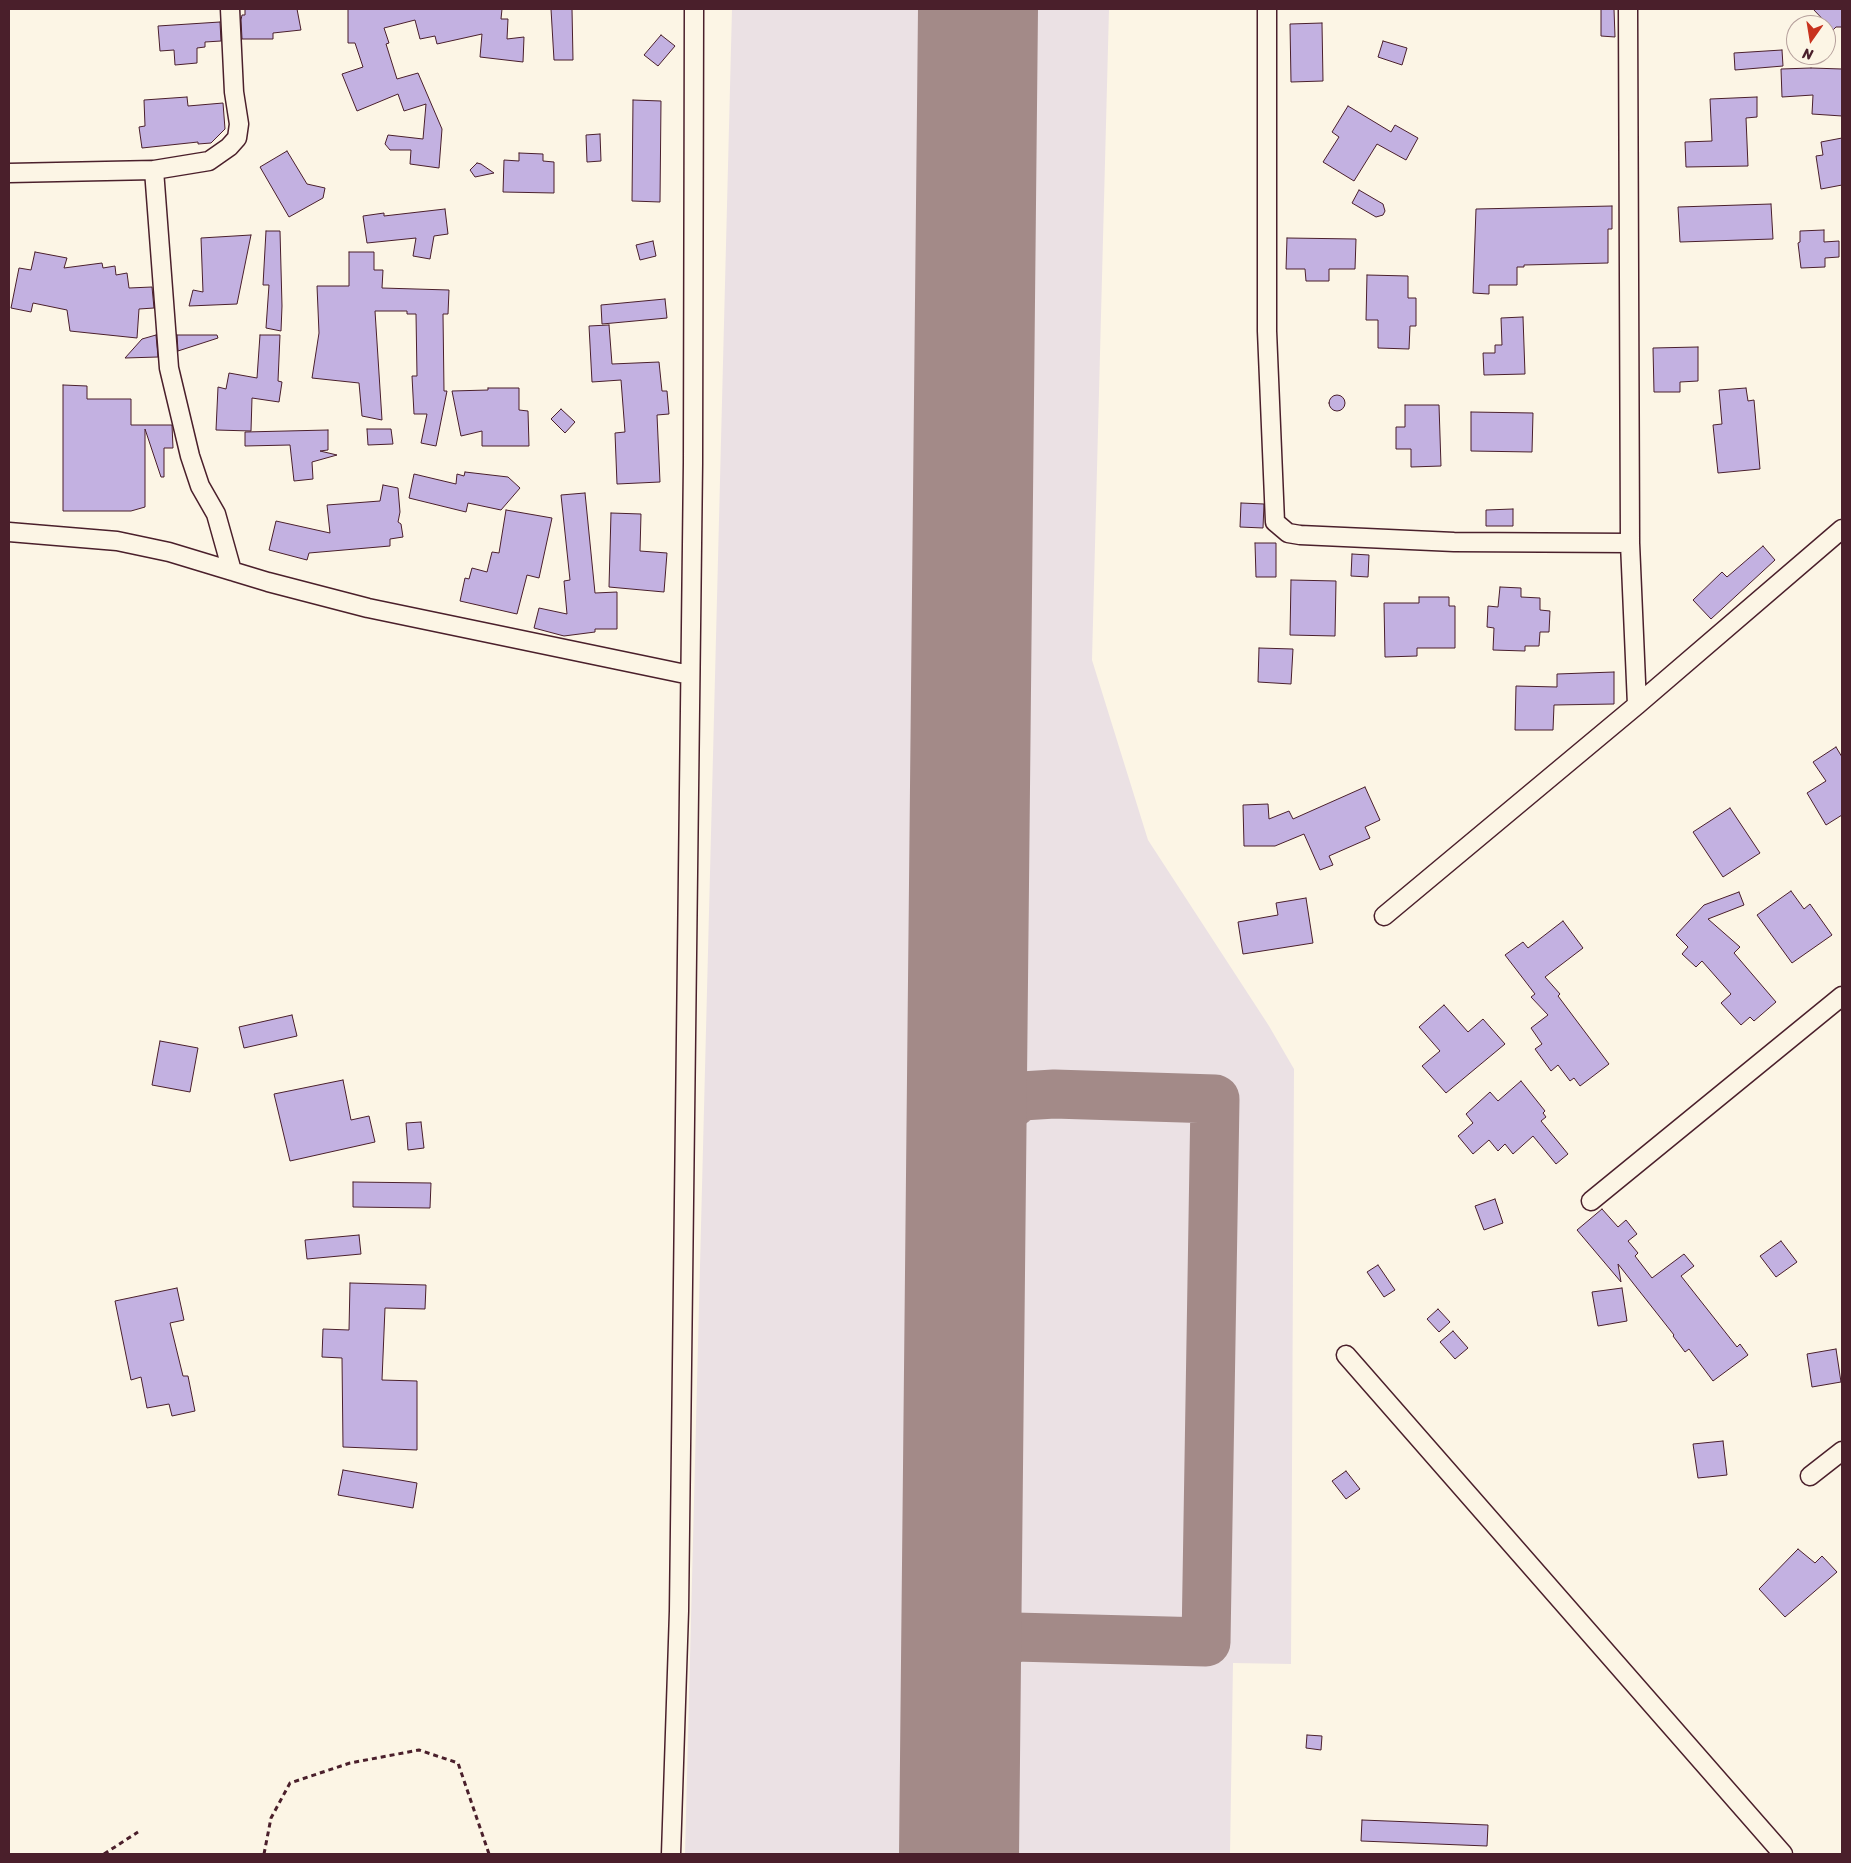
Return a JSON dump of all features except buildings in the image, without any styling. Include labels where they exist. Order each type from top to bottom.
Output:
[{"type":"street","points":[[9,173],[154,170],[209,161],[229,147],[237,138],[239,124],[234,92],[230,9]]},
{"type":"street","points":[[671,1854],[679,1611],[694,453],[694,9]]},
{"type":"street","points":[[1267,9],[1267,331],[1275,522],[1288,533],[1300,535],[1454,542],[1630,544]]},
{"type":"street","points":[[1628,9],[1630,544],[1637,705]]},
{"type":"street","points":[[154,170],[169,368],[190,456],[200,486],[216,514],[232,571]]},
{"type":"street","points":[[1384,916],[1637,705],[1842,529]]},
{"type":"street","points":[[9,532],[117,541],[170,552],[368,608],[690,676]]},
{"type":"street","points":[[1591,1202],[1842,996]]},
{"type":"street","points":[[1346,1355],[1783,1854]]},
{"type":"street","points":[[1810,1476],[1842,1452]]},
{"type":"path","points":[[264,1854],[271,1818],[290,1783],[350,1763],[419,1750],[458,1763],[488,1854]]},
{"type":"path","points":[[104,1854],[138,1832]]},
{"type":"shaded area","points":[[732,9],[1109,9],[1092,660],[1148,840],[1269,1026],[1294,1069],[1291,1664],[1233,1663],[1230,1854],[685,1854]]},
{"type":"taxiway","points":[[984,1664],[998,1648],[1015,1637],[1206,1642],[1215,1099],[1054,1094],[1022,1096],[990,1120]]},
{"type":"runway","points":[[959,1854],[978,9]]}]
